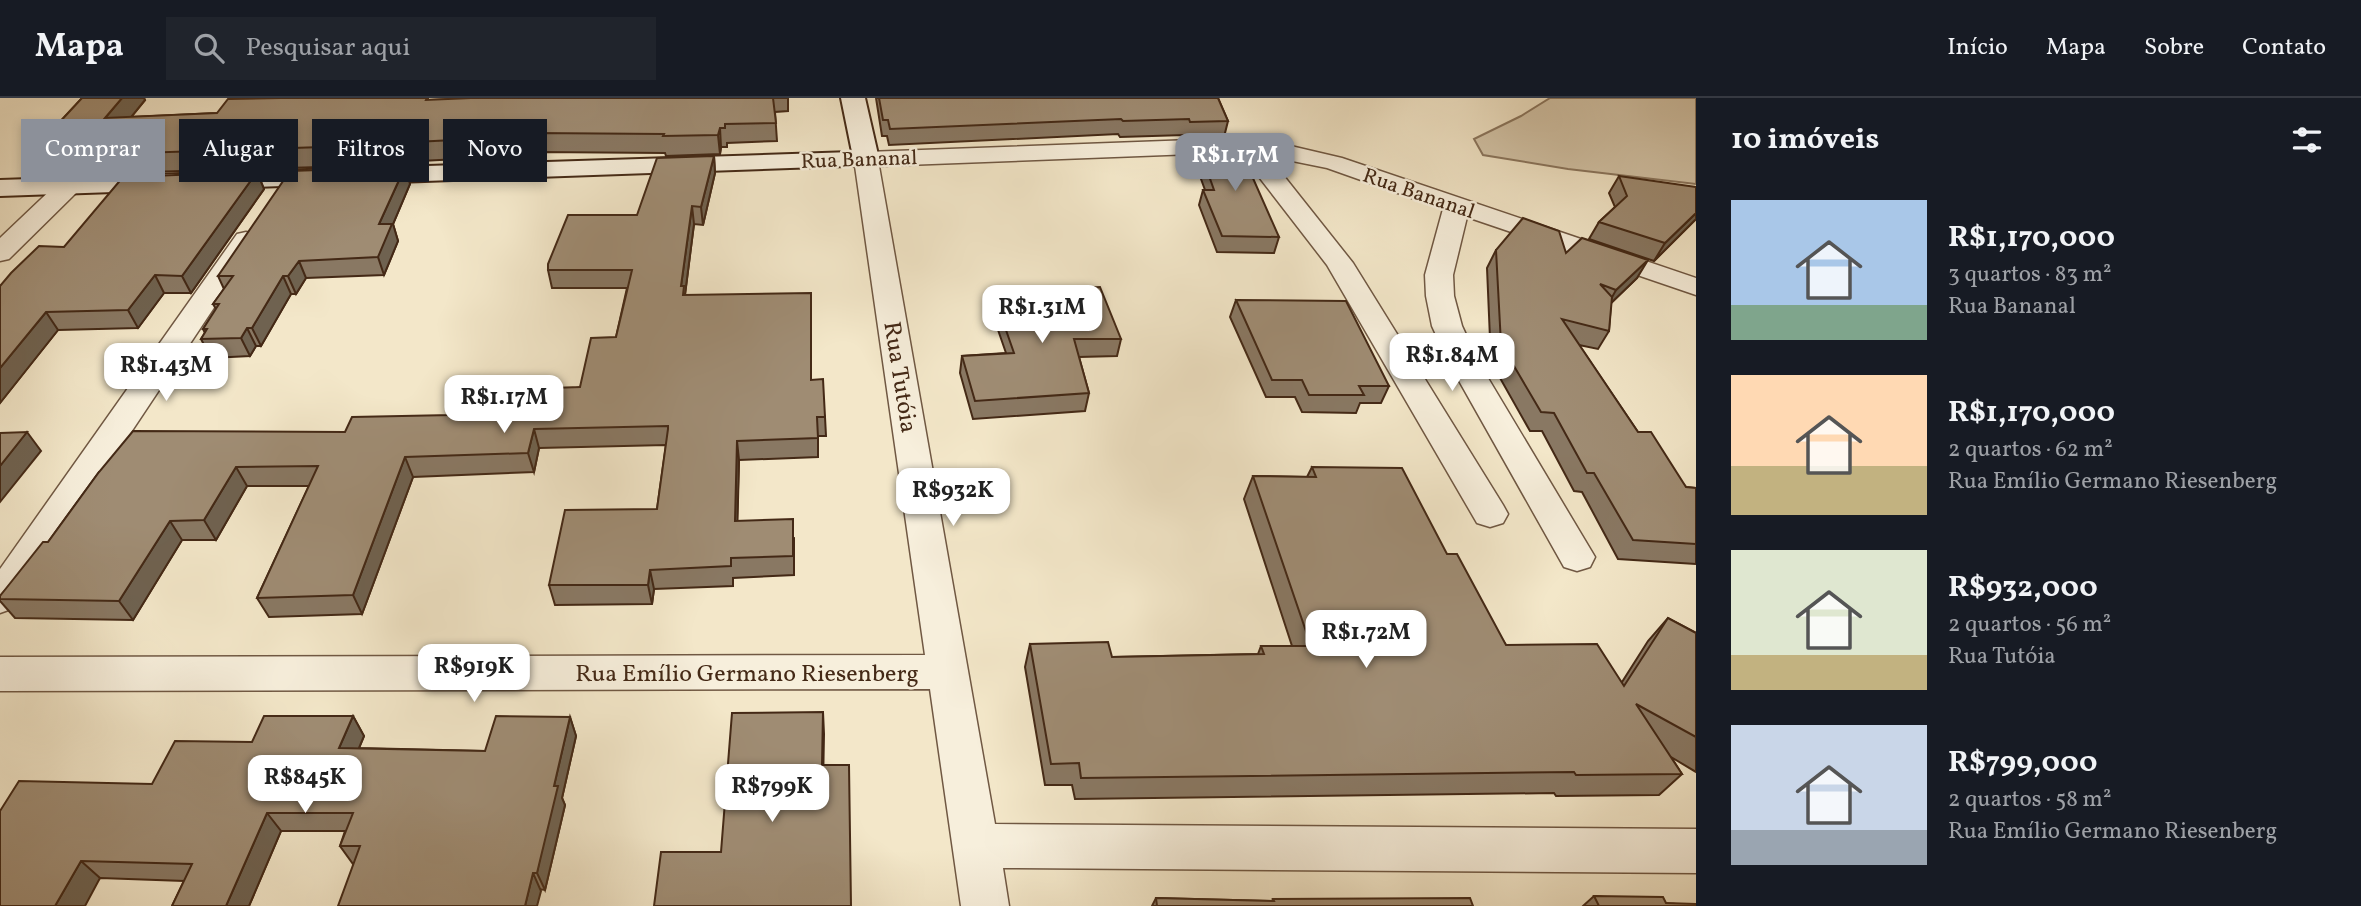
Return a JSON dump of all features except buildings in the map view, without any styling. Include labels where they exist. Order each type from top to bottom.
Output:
[{"type":"street","name":"Rua Tutóia","points":[[853,98],[866,159],[985,906]]},
{"type":"street","name":"Rua Bananal","points":[[298,178],[1248,147],[1308,156],[1696,287]]},
{"type":"street","points":[[1248,147],[1339,263],[1490,514]]},
{"type":"street","name":"Rua Bananal","points":[[0,188],[179,182]]},
{"type":"street","points":[[0,598],[285,182]]},
{"type":"street","points":[[0,253],[69,186]]},
{"type":"street","points":[[1457,205],[1439,275],[1440,296],[1447,326],[1464,363],[1577,556]]},
{"type":"street","name":"Rua Emílio Germano Riesenberg","points":[[0,674],[948,672]]},
{"type":"street","points":[[976,846],[1696,851]]},
{"type":"shaded area","points":[[1550,98],[1696,98],[1696,184],[1568,169],[1483,155],[1474,139]]}]
